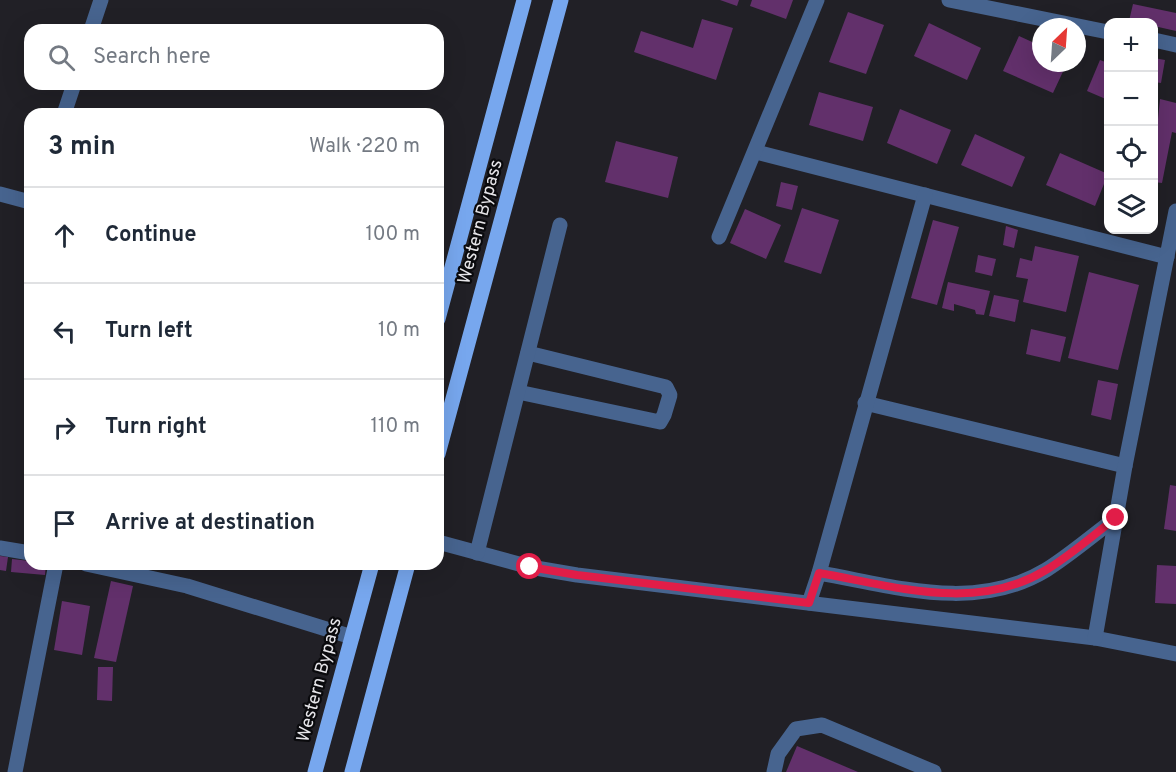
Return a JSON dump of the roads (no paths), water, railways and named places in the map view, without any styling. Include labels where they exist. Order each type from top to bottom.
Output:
[{"type":"main road","name":"Western Bypass","points":[[444,294],[524,0]]},
{"type":"main road","name":"Western Bypass","points":[[444,432],[561,0]]},
{"type":"main road","name":"Western Bypass","points":[[315,772],[370,570]]},
{"type":"main road","points":[[352,772],[406,570]]},
{"type":"street","points":[[93,24],[101,0]]},
{"type":"street","points":[[720,237],[818,0]]},
{"type":"street","points":[[949,0],[1104,31]]},
{"type":"street","points":[[1158,41],[1176,45]]},
{"type":"street","points":[[66,108],[72,90]]},
{"type":"street","points":[[756,152],[1167,257]]},
{"type":"street","points":[[0,194],[24,200]]},
{"type":"street","points":[[809,603],[925,195]]},
{"type":"street","points":[[1095,638],[1125,466],[1176,211]]},
{"type":"street","points":[[477,553],[560,225]]},
{"type":"street","points":[[518,392],[660,422],[670,394],[666,387],[528,353]]},
{"type":"street","points":[[865,403],[1125,466]]},
{"type":"street","points":[[819,573],[944,595],[980,594],[1017,583],[1046,570],[1116,518]]},
{"type":"street","points":[[444,544],[530,567],[577,575],[1095,638],[1176,654]]},
{"type":"street","points":[[0,548],[24,552]]},
{"type":"street","points":[[15,772],[55,570]]},
{"type":"street","points":[[114,570],[187,586],[352,637]]},
{"type":"street","points":[[774,772],[778,754],[796,729],[822,725],[933,772]]}]
